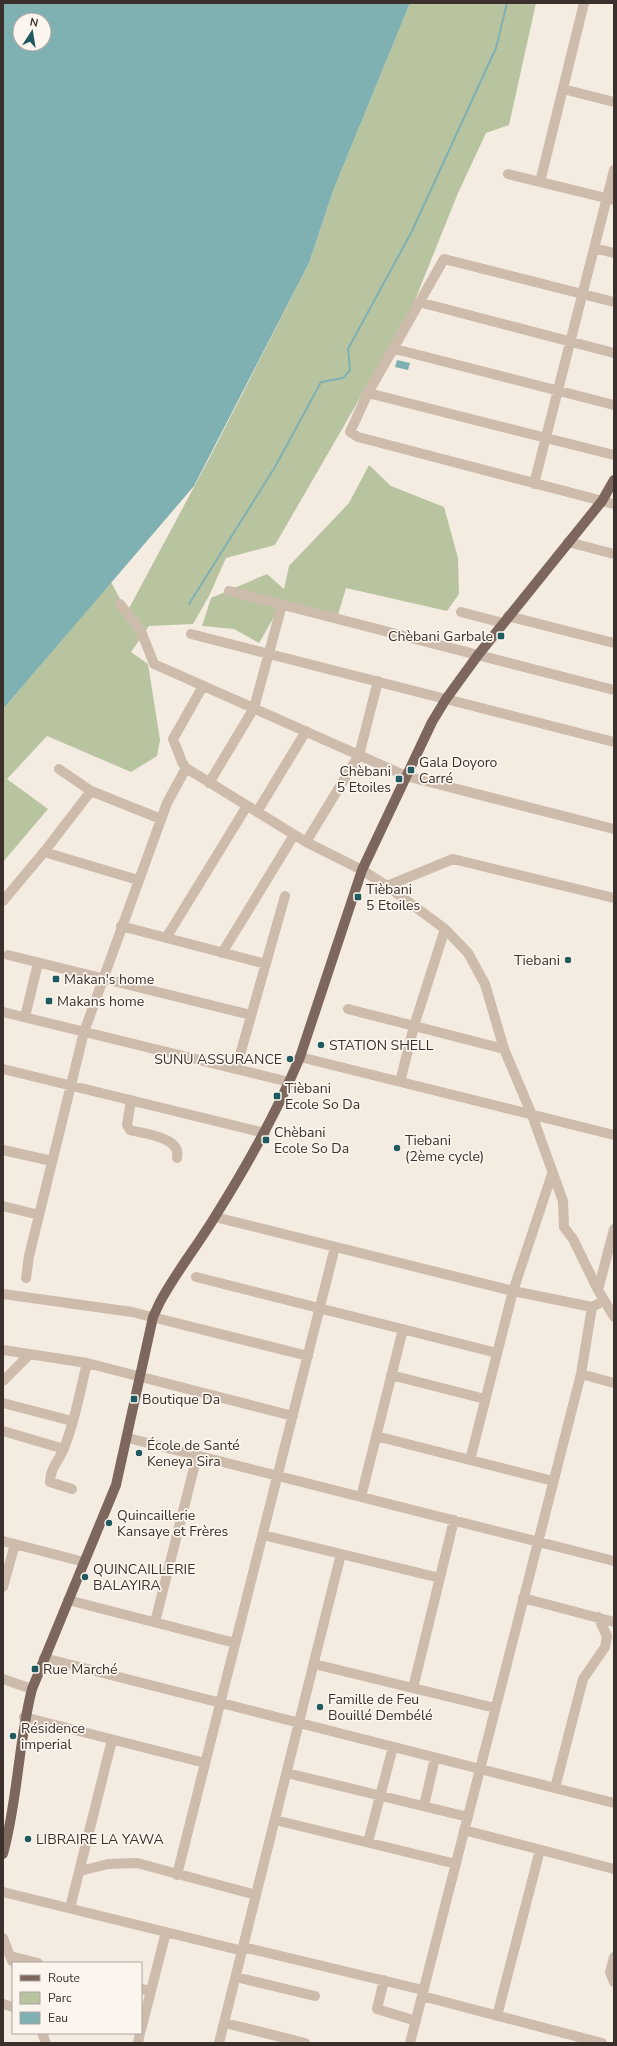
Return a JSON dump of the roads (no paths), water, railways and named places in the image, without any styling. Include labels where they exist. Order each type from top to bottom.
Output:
[{"type":"main road","points":[[3,1854],[13,1801],[24,1717],[32,1689],[44,1658],[116,1485],[128,1438],[153,1317],[167,1288],[215,1217],[265,1133],[300,1057],[362,870],[406,776],[446,699],[506,619],[602,501],[614,480]]},
{"type":"street","points":[[540,182],[584,3]]},
{"type":"street","points":[[563,89],[614,102]]},
{"type":"street","points":[[534,484],[594,248],[610,199],[614,170]]},
{"type":"street","points":[[508,174],[610,199]]},
{"type":"street","points":[[594,248],[614,253]]},
{"type":"street","points":[[614,302],[444,259],[419,302],[395,349],[368,393],[350,432],[358,437],[614,504]]},
{"type":"street","points":[[419,302],[614,353]]},
{"type":"street","points":[[395,349],[614,405]]},
{"type":"street","points":[[368,393],[614,455]]},
{"type":"street","points":[[568,542],[614,554]]},
{"type":"street","points":[[229,591],[614,690]]},
{"type":"street","points":[[120,604],[141,631],[154,664],[406,776],[614,829]]},
{"type":"street","points":[[209,783],[254,708],[270,654],[282,605]]},
{"type":"street","points":[[461,612],[506,619],[614,642]]},
{"type":"street","points":[[191,634],[614,742]]},
{"type":"street","points":[[306,842],[359,755],[378,682]]},
{"type":"street","points":[[203,686],[173,739],[186,768],[306,842],[362,870],[387,886],[445,929],[468,953],[484,984],[504,1049],[532,1115],[562,1201],[564,1227],[573,1239],[598,1290],[614,1316]]},
{"type":"street","points":[[257,812],[306,732]]},
{"type":"street","points":[[26,1278],[29,1256],[84,1032],[102,978],[167,803],[186,768]]},
{"type":"street","points":[[59,769],[91,791],[161,819]]},
{"type":"street","points":[[3,901],[44,852],[91,791]]},
{"type":"street","points":[[166,938],[247,806]]},
{"type":"street","points":[[222,952],[294,834]]},
{"type":"street","points":[[44,852],[138,880]]},
{"type":"street","points":[[387,886],[453,859],[614,898]]},
{"type":"street","points":[[236,1069],[284,896]]},
{"type":"street","points":[[121,926],[266,964]]},
{"type":"street","points":[[400,1082],[414,1026],[445,929]]},
{"type":"street","points":[[8,955],[252,1015]]},
{"type":"street","points":[[25,1017],[38,963]]},
{"type":"street","points":[[348,1009],[504,1049]]},
{"type":"street","points":[[3,1012],[289,1082]]},
{"type":"street","points":[[300,1057],[614,1135]]},
{"type":"street","points":[[3,1069],[265,1133]]},
{"type":"street","points":[[131,1100],[127,1125],[130,1130],[170,1141],[177,1150],[177,1158]]},
{"type":"street","points":[[3,1150],[52,1161]]},
{"type":"street","points":[[470,1460],[513,1291],[552,1174]]},
{"type":"street","points":[[3,1206],[39,1215]]},
{"type":"street","points":[[215,1217],[513,1291],[592,1307],[605,1301]]},
{"type":"street","points":[[598,1290],[614,1229]]},
{"type":"street","points":[[177,1875],[335,1247]]},
{"type":"street","points":[[196,1277],[497,1353]]},
{"type":"street","points":[[3,1294],[90,1305],[153,1317],[308,1356]]},
{"type":"street","points":[[410,2043],[581,1374],[592,1307]]},
{"type":"street","points":[[361,1497],[403,1329]]},
{"type":"street","points":[[3,1350],[87,1363],[293,1416]]},
{"type":"street","points":[[3,1381],[29,1354]]},
{"type":"street","points":[[72,1489],[50,1482],[51,1469],[64,1449],[87,1363]]},
{"type":"street","points":[[581,1374],[614,1383]]},
{"type":"street","points":[[391,1375],[486,1399]]},
{"type":"street","points":[[3,1403],[72,1421]]},
{"type":"street","points":[[3,1432],[64,1449]]},
{"type":"street","points":[[376,1436],[553,1481]]},
{"type":"street","points":[[128,1438],[614,1561]]},
{"type":"street","points":[[155,1622],[197,1456]]},
{"type":"street","points":[[413,1688],[454,1520]]},
{"type":"street","points":[[263,1535],[440,1578]]},
{"type":"street","points":[[3,1541],[84,1562]]},
{"type":"street","points":[[3,1587],[15,1544]]},
{"type":"street","points":[[220,2043],[341,1554]]},
{"type":"street","points":[[523,1598],[614,1622]]},
{"type":"street","points":[[68,1600],[235,1643]]},
{"type":"street","points":[[555,1788],[584,1679],[605,1646],[607,1636],[598,1618]]},
{"type":"street","points":[[44,1658],[614,1803]]},
{"type":"street","points":[[314,1664],[495,1708]]},
{"type":"street","points":[[3,1679],[32,1689]]},
{"type":"street","points":[[24,1717],[205,1763]]},
{"type":"street","points":[[70,1908],[112,1740]]},
{"type":"street","points":[[368,1842],[393,1747]]},
{"type":"street","points":[[424,1806],[436,1758]]},
{"type":"street","points":[[287,1773],[468,1817]]},
{"type":"street","points":[[275,1820],[456,1864]]},
{"type":"street","points":[[464,1830],[614,1869]]},
{"type":"street","points":[[497,2016],[540,1850]]},
{"type":"street","points":[[80,1871],[108,1864],[137,1863],[177,1875],[256,1895]]},
{"type":"street","points":[[3,1892],[166,1932],[384,1980],[497,2016],[598,2042]]},
{"type":"street","points":[[142,2024],[146,1990],[166,1932]]},
{"type":"street","points":[[3,1938],[12,1960],[29,1962]]},
{"type":"street","points":[[614,1957],[610,1972],[614,1982]]},
{"type":"street","points":[[236,1977],[315,1996]]},
{"type":"street","points":[[384,1980],[377,2009],[416,2021]]},
{"type":"street","points":[[224,2023],[305,2043]]},
{"type":"water","points":[[3,3],[410,3],[333,191],[309,263],[194,486],[3,709]]},
{"type":"water","points":[[397,360],[410,363],[408,370],[395,367]]},
{"type":"waterway","points":[[189,604],[275,467],[321,382],[343,378],[350,370],[348,349],[412,231],[496,48],[507,3]]},
{"type":"place","name":"Chèbani Garbale","points":[[501,636]]},
{"type":"place","name":"Gala Doyoro Carré","points":[[411,770]]},
{"type":"place","name":"Chèbani 5 Etoiles","points":[[399,779]]},
{"type":"place","name":"Tièbani 5 Etoiles","points":[[358,897]]},
{"type":"place","name":"Tiebani","points":[[568,960]]},
{"type":"place","name":"Makan's home","points":[[56,979]]},
{"type":"place","name":"Makans home","points":[[49,1001]]},
{"type":"place","name":"STATION SHELL","points":[[321,1045]]},
{"type":"place","name":"SUNU ASSURANCE","points":[[290,1059]]},
{"type":"place","name":"Tièbani Ecole So Da","points":[[277,1096]]},
{"type":"place","name":"Chèbani Ecole So Da","points":[[266,1140]]},
{"type":"place","name":"Tiebani (2ème cycle)","points":[[397,1148]]},
{"type":"place","name":"Boutique Da","points":[[134,1399]]},
{"type":"place","name":"École de Santé Keneya Sira","points":[[139,1453]]},
{"type":"place","name":"Quincaillerie Kansaye et Frères","points":[[109,1523]]},
{"type":"place","name":"QUINCAILLERIE BALAYIRA","points":[[85,1577]]},
{"type":"place","name":"Rue Marché","points":[[35,1669]]},
{"type":"place","name":"Famille de Feu Bouillé Dembélé","points":[[320,1707]]},
{"type":"place","name":"Résidence imperial","points":[[13,1736]]},
{"type":"place","name":"LIBRAIRE LA YAWA","points":[[28,1839]]}]
